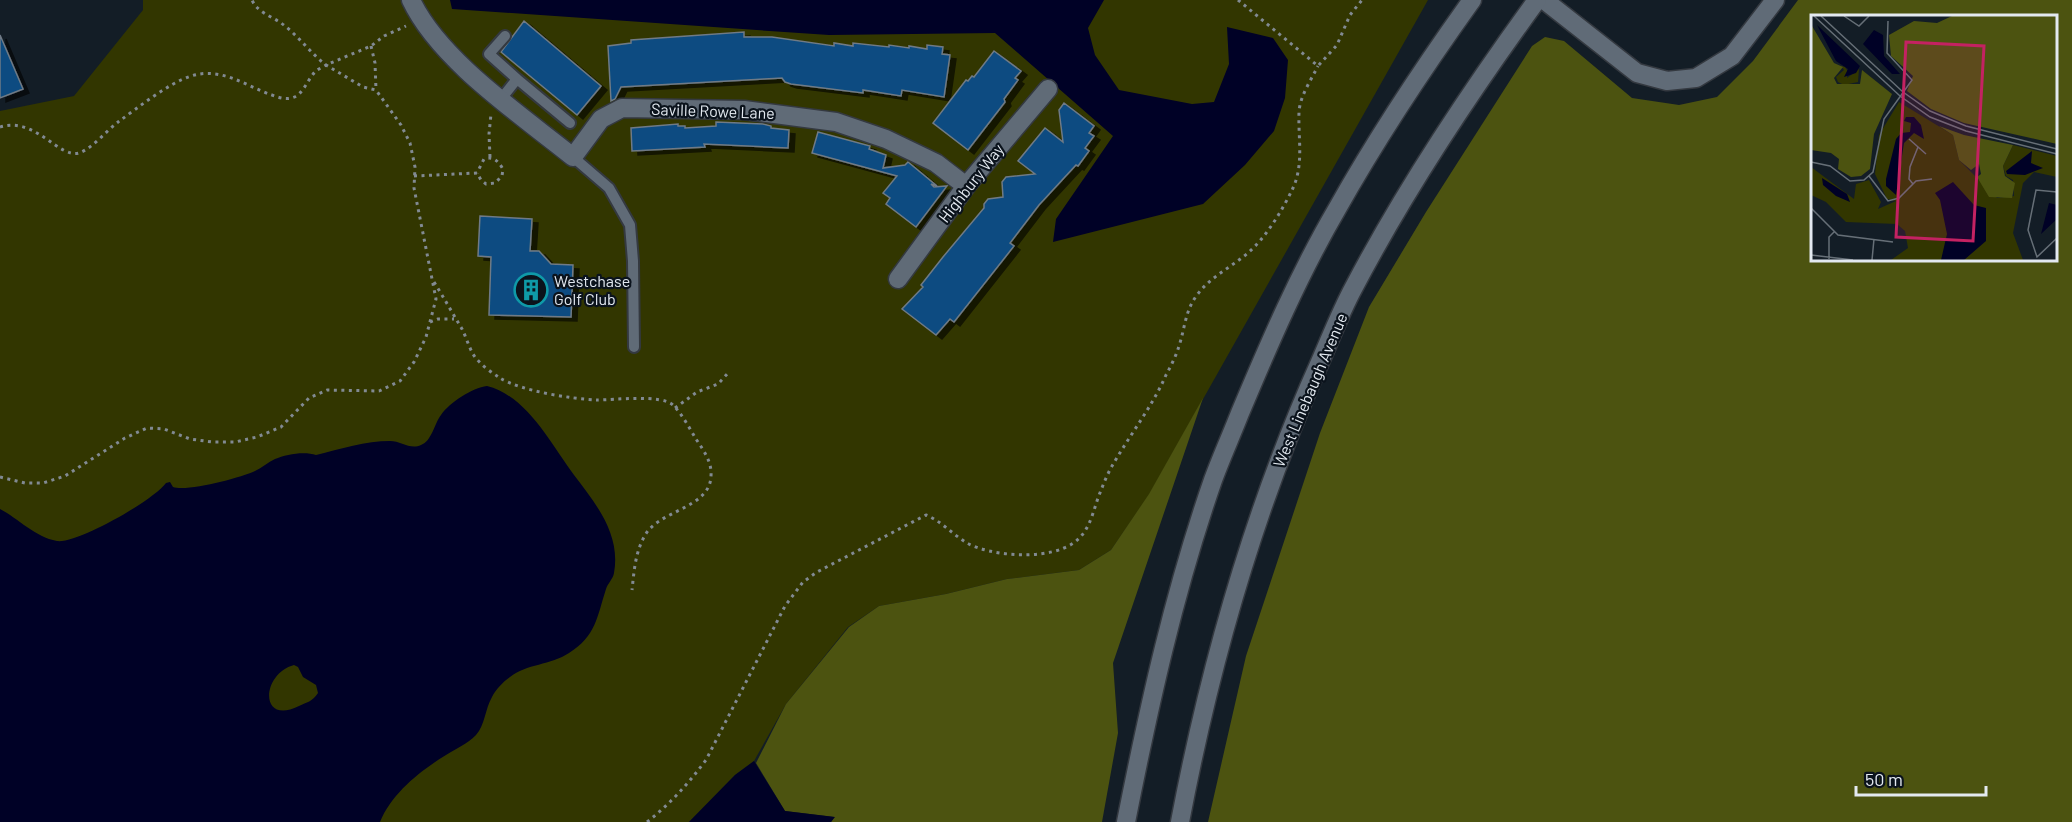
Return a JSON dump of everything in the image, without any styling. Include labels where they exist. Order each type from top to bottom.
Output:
[{"type":"main road","points":[[1126,822],[1155,681],[1181,584],[1214,479],[1261,362],[1292,294],[1336,210],[1402,101],[1472,0]]},
{"type":"main road","name":"West Linebaugh Avenue","points":[[1180,822],[1210,679],[1234,591],[1265,498],[1305,397],[1353,288],[1430,155],[1483,74],[1537,0]]},
{"type":"main road","points":[[1544,0],[1636,73],[1667,81],[1696,78],[1732,56],[1775,0]]},
{"type":"main road","points":[[414,7],[453,58],[573,157]]},
{"type":"main road","name":"Highbury Way","points":[[898,279],[966,186],[1048,89]]},
{"type":"main road","name":"Saville Rowe Lane","points":[[573,157],[601,119],[622,108],[744,110],[836,123],[886,139],[936,163],[966,186]]},
{"type":"lane","points":[[505,36],[489,54],[570,123]]},
{"type":"lane","points":[[501,99],[517,79]]},
{"type":"lane","points":[[573,157],[609,188],[630,225],[633,261],[634,347]]},
{"type":"path","points":[[252,0],[264,14],[283,25],[326,65],[363,87],[376,90]]},
{"type":"path","points":[[1238,0],[1318,66]]},
{"type":"path","points":[[647,822],[664,809],[689,783],[706,760],[785,606],[803,582],[817,572],[891,534],[918,517],[926,515],[977,548],[1010,553],[1029,555],[1047,553],[1066,548],[1084,535],[1091,522],[1109,470],[1166,377],[1179,346],[1188,309],[1208,281],[1250,251],[1266,231],[1292,190],[1299,174],[1299,111],[1302,99],[1318,66],[1337,45],[1350,15],[1362,0]]},
{"type":"path","points":[[0,127],[22,126],[39,133],[70,153],[79,153],[118,122],[166,89],[191,76],[208,72],[221,73],[277,97],[291,99],[300,94],[316,71],[400,30],[414,7]]},
{"type":"path","points":[[0,477],[25,483],[43,483],[54,480],[147,428],[164,429],[190,439],[212,442],[235,442],[257,438],[281,427],[309,398],[327,390],[379,391],[400,381],[414,362],[426,338],[436,299],[414,188],[410,143],[401,125],[376,90],[375,63],[371,46]]},
{"type":"path","points":[[490,157],[491,111],[501,99]]},
{"type":"path","points":[[490,157],[494,158],[503,169],[502,176],[495,183],[486,184],[477,173],[484,159],[490,157]]},
{"type":"path","points":[[414,176],[477,173]]},
{"type":"path","points":[[434,281],[473,354],[501,379],[518,386],[570,397],[597,400],[660,400],[672,404],[706,454],[711,465],[712,478],[707,492],[696,501],[666,516],[644,536],[636,560],[632,590]]},
{"type":"path","points":[[430,322],[438,319],[455,319]]},
{"type":"path","points":[[675,408],[697,392],[718,384],[728,373]]},
{"type":"green space","name":"Westchase Golf Club","points":[[143,0],[1428,0],[1149,495],[1111,550],[1079,570],[1007,579],[946,594],[879,606],[848,627],[786,704],[754,761],[735,775],[689,822],[0,822],[0,111],[74,96],[143,10]]},
{"type":"green space","points":[[1798,0],[2072,0],[2072,822],[1208,822],[1246,656],[1320,433],[1369,307],[1426,212],[1532,46],[1545,37],[1564,41],[1632,98],[1679,105],[1717,97],[1753,61]]},
{"type":"green space","points":[[1203,398],[1113,663],[1118,733],[1102,822],[831,822],[834,817],[785,811],[756,763],[786,704],[849,627],[879,606],[946,594],[1007,579],[1079,570],[1111,550],[1149,494]]},
{"type":"water","points":[[450,0],[1104,0],[1088,28],[1095,55],[1119,90],[1192,104],[1214,102],[1229,64],[1227,27],[1273,38],[1288,60],[1285,98],[1274,131],[1245,165],[1203,204],[1053,242],[1056,219],[1113,136],[995,33],[829,35],[452,9]]},
{"type":"water","points":[[487,386],[501,391],[526,410],[591,497],[610,532],[615,559],[613,575],[594,625],[578,647],[562,657],[523,669],[505,681],[492,697],[476,735],[426,768],[399,792],[380,822],[0,822],[0,509],[41,536],[57,541],[67,540],[81,536],[132,510],[166,483],[170,482],[173,487],[180,488],[214,484],[258,470],[284,456],[306,453],[316,455],[372,442],[394,441],[409,446],[421,445],[428,440],[439,419],[450,405],[481,387]],"holes":[[[294,665],[298,667],[303,677],[316,685],[318,693],[311,700],[299,706],[286,710],[277,709],[271,704],[269,696],[275,678],[283,670]]]},
{"type":"water","points":[[754,761],[785,811],[835,817],[831,822],[689,822],[735,775]]},
{"type":"building","points":[[524,21],[601,86],[577,115],[501,52]]},
{"type":"building","points":[[744,32],[744,37],[772,37],[834,46],[834,43],[853,46],[853,43],[927,49],[927,45],[943,47],[942,54],[950,55],[944,97],[902,90],[901,96],[863,90],[863,93],[791,84],[782,78],[621,87],[615,99],[611,101],[608,46],[631,43],[631,40]]},
{"type":"building","points":[[0,35],[23,89],[0,98]]},
{"type":"building","points":[[994,51],[1021,71],[1015,78],[1018,80],[1004,99],[1005,102],[968,150],[933,123],[966,80],[974,77]]},
{"type":"building","points":[[1064,103],[1094,126],[1089,133],[1094,136],[1085,148],[1089,151],[1078,166],[1076,165],[1039,205],[1010,243],[1014,246],[954,322],[950,319],[936,335],[902,309],[923,287],[921,285],[984,208],[988,199],[1003,197],[1002,182],[1006,177],[1035,174],[1018,161],[1045,128],[1063,142],[1059,110]]},
{"type":"building","points":[[716,122],[763,124],[771,128],[789,130],[788,148],[704,144],[705,147],[632,151],[631,128],[678,124],[685,128],[716,126]]},
{"type":"building","points":[[818,132],[870,146],[869,149],[886,155],[883,168],[905,165],[908,162],[937,186],[931,184],[934,187],[947,186],[916,227],[886,204],[890,198],[883,193],[897,176],[812,153]]},
{"type":"building","name":"Westchase Golf Club","points":[[480,216],[532,219],[530,251],[539,251],[551,264],[573,265],[571,317],[489,315],[491,257],[478,256]]},
{"type":"place","name":"Westchase Golf Club","points":[[531,290]]}]
